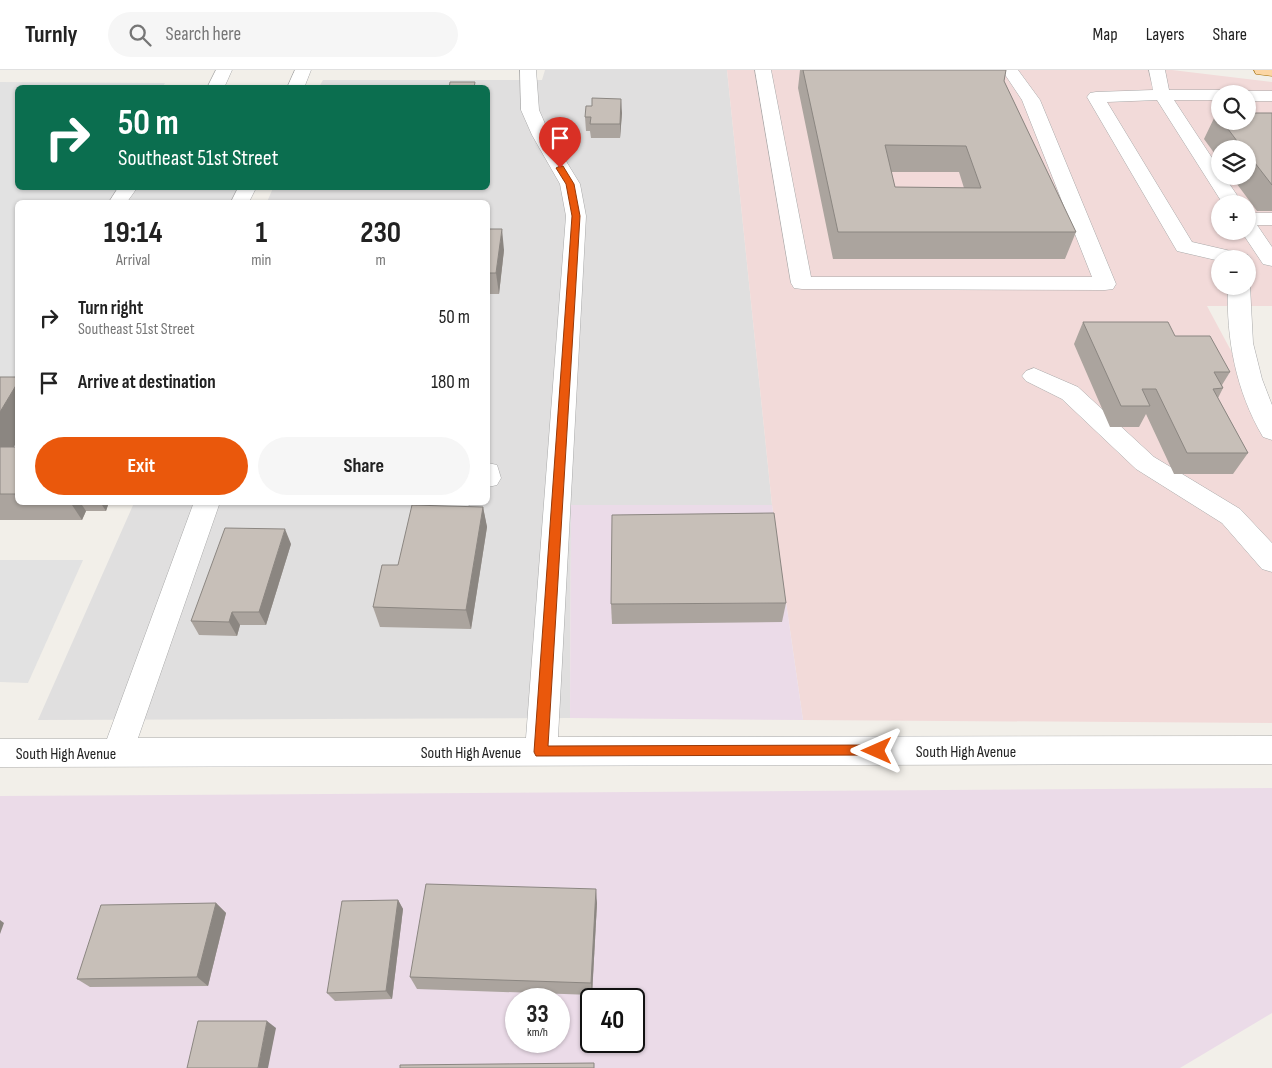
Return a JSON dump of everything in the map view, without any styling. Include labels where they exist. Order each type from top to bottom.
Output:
[{"type":"main road","points":[[1262,70],[1272,71]]},
{"type":"street","points":[[216,85],[224,70]]},
{"type":"street","points":[[297,85],[303,70]]},
{"type":"street","points":[[528,70],[530,110],[541,135],[570,184],[576,216],[541,752]]},
{"type":"street","points":[[763,70],[802,283],[1105,284],[1031,100],[1010,70]]},
{"type":"street","points":[[1157,70],[1162,95],[1227,195]]},
{"type":"street","points":[[1211,95],[1096,97],[1184,247],[1211,253]]},
{"type":"street","points":[[1256,96],[1272,96]]},
{"type":"street","points":[[1183,126],[1203,126]]},
{"type":"street","points":[[1256,219],[1272,219]]},
{"type":"street","points":[[1256,238],[1271,260]]},
{"type":"street","points":[[1256,260],[1271,260]]},
{"type":"street","points":[[1239,295],[1240,343],[1259,406],[1272,430]]},
{"type":"street","points":[[1034,376],[1070,394],[1145,463],[1231,516],[1272,560]]},
{"type":"street","points":[[118,752],[206,505]]},
{"type":"street","points":[[442,505],[452,507],[454,505]]},
{"type":"street","name":"South High Avenue","points":[[0,753],[1272,750]]},
{"type":"shaded area","points":[[545,70],[727,70],[772,505],[571,505],[570,718],[38,720],[133,505],[490,505],[490,200],[268,200],[272,190],[490,190],[490,85],[320,85],[323,80],[542,80]]},
{"type":"shaded area","points":[[727,70],[1172,70],[1272,82],[1272,306],[1207,306],[1272,427],[1272,723],[803,720],[772,505]]},
{"type":"shaded area","points":[[0,82],[165,83],[164,85],[15,85],[15,190],[247,190],[242,200],[15,200],[15,414],[0,414]]},
{"type":"shaded area","points":[[571,505],[772,505],[803,720],[570,718]]},
{"type":"shaded area","points":[[0,560],[83,560],[28,683],[0,682]]},
{"type":"shaded area","points":[[1272,788],[1272,1013],[1180,1068],[0,1068],[0,796]]},
{"type":"building","points":[[803,70],[1006,70],[1004,81],[1076,232],[838,232]],"holes":[[[885,145],[966,146],[981,188],[895,187]]]},
{"type":"building","points":[[450,82],[475,82],[474,85],[450,85]]},
{"type":"building","points":[[592,98],[621,99],[620,124],[590,124],[591,117],[585,117],[586,106],[592,106]]},
{"type":"building","points":[[1256,113],[1272,113],[1272,185],[1256,164],[1256,140],[1236,140],[1229,130],[1256,130]]},
{"type":"building","points":[[490,229],[502,229],[496,273],[490,273]]},
{"type":"building","points":[[1083,322],[1168,322],[1175,336],[1210,336],[1230,372],[1214,372],[1223,388],[1213,389],[1248,453],[1187,453],[1156,389],[1142,389],[1150,406],[1121,406]]},
{"type":"building","points":[[0,377],[15,377],[15,387],[0,412]]},
{"type":"building","points":[[0,447],[15,447],[15,494],[0,494]]},
{"type":"building","points":[[412,505],[483,507],[466,610],[373,607],[382,565],[398,565]]},
{"type":"building","points":[[774,513],[786,603],[611,604],[612,515]]},
{"type":"building","points":[[225,528],[285,529],[259,612],[232,612],[229,622],[191,621]]},
{"type":"building","points":[[426,884],[596,889],[591,983],[410,977]]},
{"type":"building","points":[[398,900],[386,991],[327,993],[342,901]]},
{"type":"building","points":[[216,903],[197,977],[77,979],[101,905]]},
{"type":"building","points":[[198,1021],[267,1021],[258,1068],[187,1068]]},
{"type":"building","points":[[594,1063],[594,1068],[400,1068],[400,1065]]},
{"type":"route","points":[[560,168],[570,184],[576,216],[541,752],[877,751]]}]
